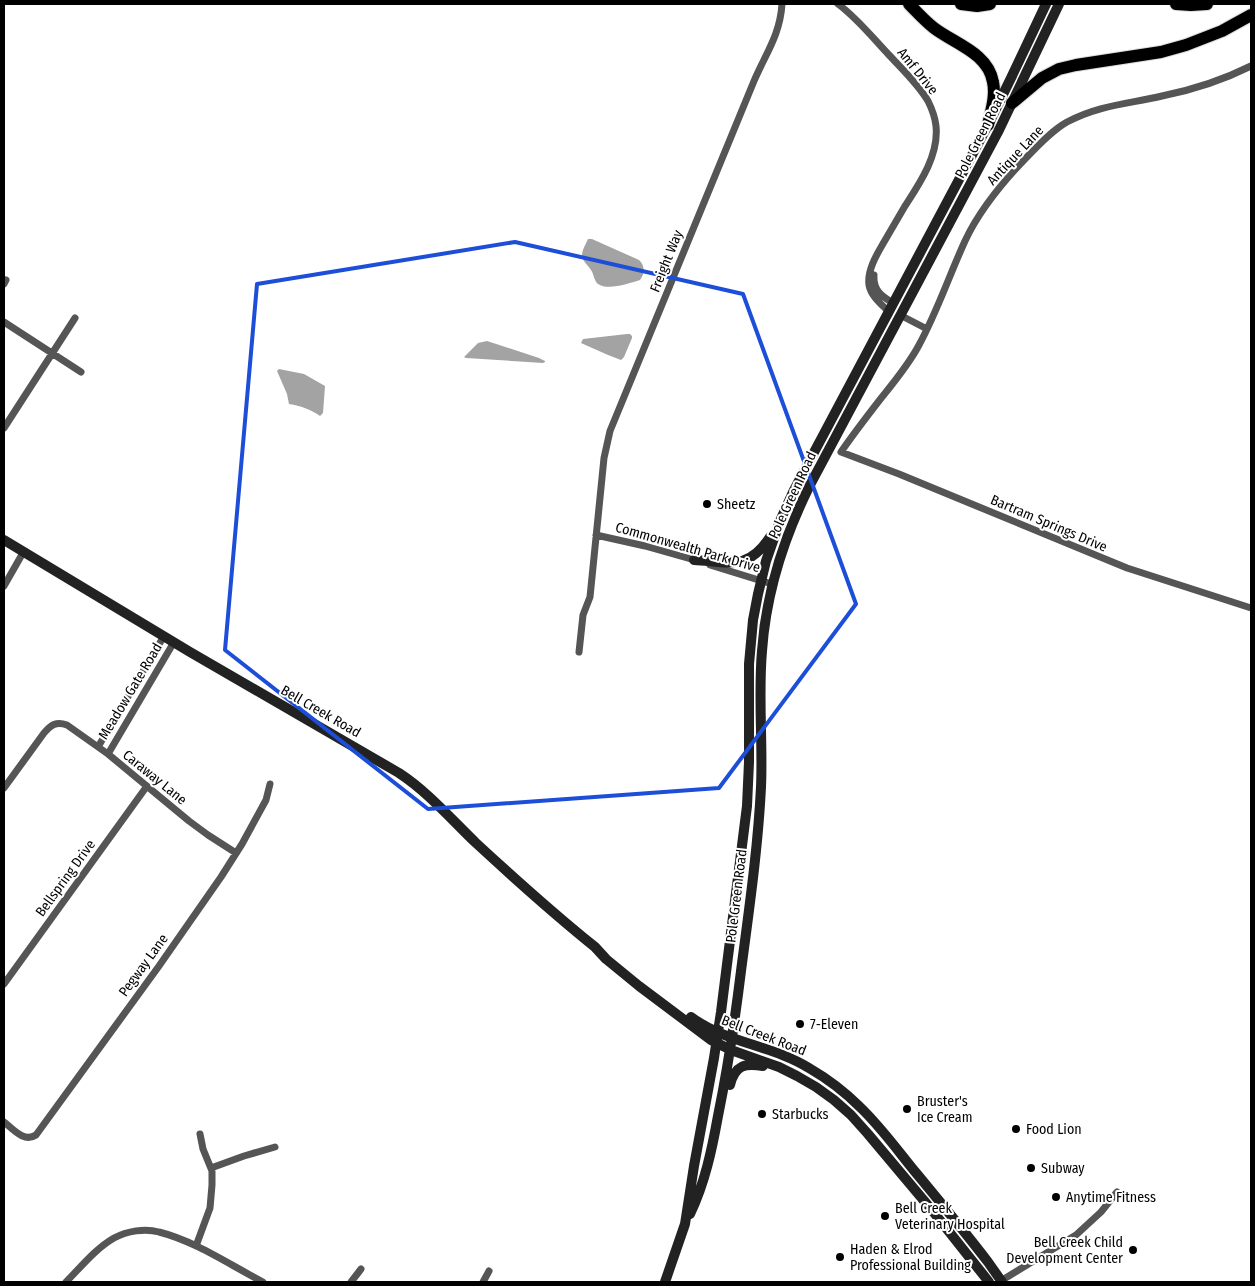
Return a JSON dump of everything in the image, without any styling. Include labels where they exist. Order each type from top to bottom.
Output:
[{"type":"highway","points":[[909,4],[935,28],[975,54],[986,65],[991,74],[994,90],[988,124]]},
{"type":"highway","points":[[960,4],[977,6],[990,4]]},
{"type":"highway","points":[[1176,4],[1206,4]]},
{"type":"highway","points":[[1012,103],[1042,78],[1059,70],[1076,65],[1156,53],[1186,46],[1222,31],[1251,15]]},
{"type":"main road","name":"Pole Green Road","points":[[685,1224],[717,1038],[747,806],[750,762],[750,651],[753,620],[761,580],[780,521],[798,481],[988,124],[1046,4]]},
{"type":"main road","name":"Pole Green Road","points":[[665,1282],[685,1224],[696,1202],[711,1151],[731,1050],[760,810],[762,754],[760,689],[765,619],[772,584],[784,544],[799,506],[1012,103],[1059,4]]},
{"type":"main road","points":[[863,360],[872,353],[892,319],[900,315],[897,307],[893,304]]},
{"type":"main road","points":[[694,560],[743,562],[763,548],[780,521]]},
{"type":"main road","name":"Bell Creek Road","points":[[4,540],[174,642],[403,775],[515,879],[595,947],[606,960],[639,986],[717,1038],[731,1050],[779,1068],[816,1087],[834,1100],[851,1115],[910,1183],[989,1282]]},
{"type":"main road","name":"Bell Creek Road","points":[[717,1038],[732,1038],[768,1049],[801,1063],[827,1079],[860,1107],[974,1244],[994,1269],[1000,1282]]},
{"type":"main road","points":[[711,1151],[723,1119],[732,1076],[735,1072],[748,1064],[779,1068]]},
{"type":"street","name":"Freight Way","points":[[579,652],[583,615],[590,597],[605,449],[610,431],[758,70],[776,36],[782,4]]},
{"type":"street","name":"Amf Drive","points":[[838,4],[858,22],[909,76],[932,110],[936,128],[937,137],[926,169],[908,207],[880,257],[874,274],[876,290],[893,304]]},
{"type":"street","name":"Antique Lane","points":[[841,452],[910,359],[928,329],[965,240],[984,209],[1022,162],[1054,131],[1066,123],[1106,106],[1161,97],[1190,89],[1229,76],[1251,66]]},
{"type":"street","points":[[900,315],[928,329]]},
{"type":"street","points":[[4,428],[75,318]]},
{"type":"street","points":[[4,322],[81,372]]},
{"type":"street","name":"Bartram Springs Drive","points":[[841,452],[1127,568],[1251,608]]},
{"type":"street","name":"Commonwealth Park Drive","points":[[596,535],[638,544],[772,584]]},
{"type":"street","points":[[4,586],[24,551]]},
{"type":"street","name":"Meadow Gate Road","points":[[98,747],[164,636]]},
{"type":"street","name":"Meadow Gate Road","points":[[108,754],[174,642]]},
{"type":"street","name":"Caraway Lane","points":[[4,788],[51,725],[58,723],[67,725],[108,754],[189,821],[236,853]]},
{"type":"street","name":"Pegway Lane","points":[[4,1122],[24,1137],[36,1135],[184,930],[236,853],[266,800],[270,784]]},
{"type":"street","name":"Bellspring Drive","points":[[4,984],[147,786]]},
{"type":"street","points":[[196,1246],[211,1203],[212,1185],[211,1168],[203,1149],[200,1134]]},
{"type":"street","points":[[211,1168],[275,1147]]},
{"type":"street","points":[[1000,1282],[1076,1235],[1117,1192]]},
{"type":"street","points":[[66,1282],[103,1245],[121,1234],[150,1230],[158,1231],[196,1246],[263,1282]]},
{"type":"street","points":[[351,1282],[362,1269]]},
{"type":"street","points":[[483,1282],[489,1271]]},
{"type":"highlighted area","points":[[515,242],[743,294],[856,604],[719,788],[428,809],[225,650],[257,284]]},
{"type":"shaded area","points":[[588,239],[592,239],[639,260],[644,270],[640,280],[613,287],[598,284],[582,256]]},
{"type":"shaded area","points":[[630,334],[632,338],[621,360],[581,343],[583,339]]},
{"type":"shaded area","points":[[487,341],[539,358],[545,362],[464,357],[478,343]]},
{"type":"shaded area","points":[[279,369],[304,374],[325,386],[323,413],[320,416],[313,411],[289,404],[287,394],[277,371]]},
{"type":"place","name":"Sheetz","points":[[707,504]]},
{"type":"place","name":"7-Eleven","points":[[800,1024]]},
{"type":"place","name":"Bruster's Ice Cream","points":[[907,1109]]},
{"type":"place","name":"Starbucks","points":[[762,1114]]},
{"type":"place","name":"Food Lion","points":[[1016,1129]]},
{"type":"place","name":"Subway","points":[[1031,1168]]},
{"type":"place","name":"Anytime Fitness","points":[[1056,1197]]},
{"type":"place","name":"Bell Creek Veterinary Hospital","points":[[885,1216]]},
{"type":"place","name":"Bell Creek Child Development Center","points":[[1133,1250]]},
{"type":"place","name":"Haden & Elrod Professional Building","points":[[840,1257]]}]
